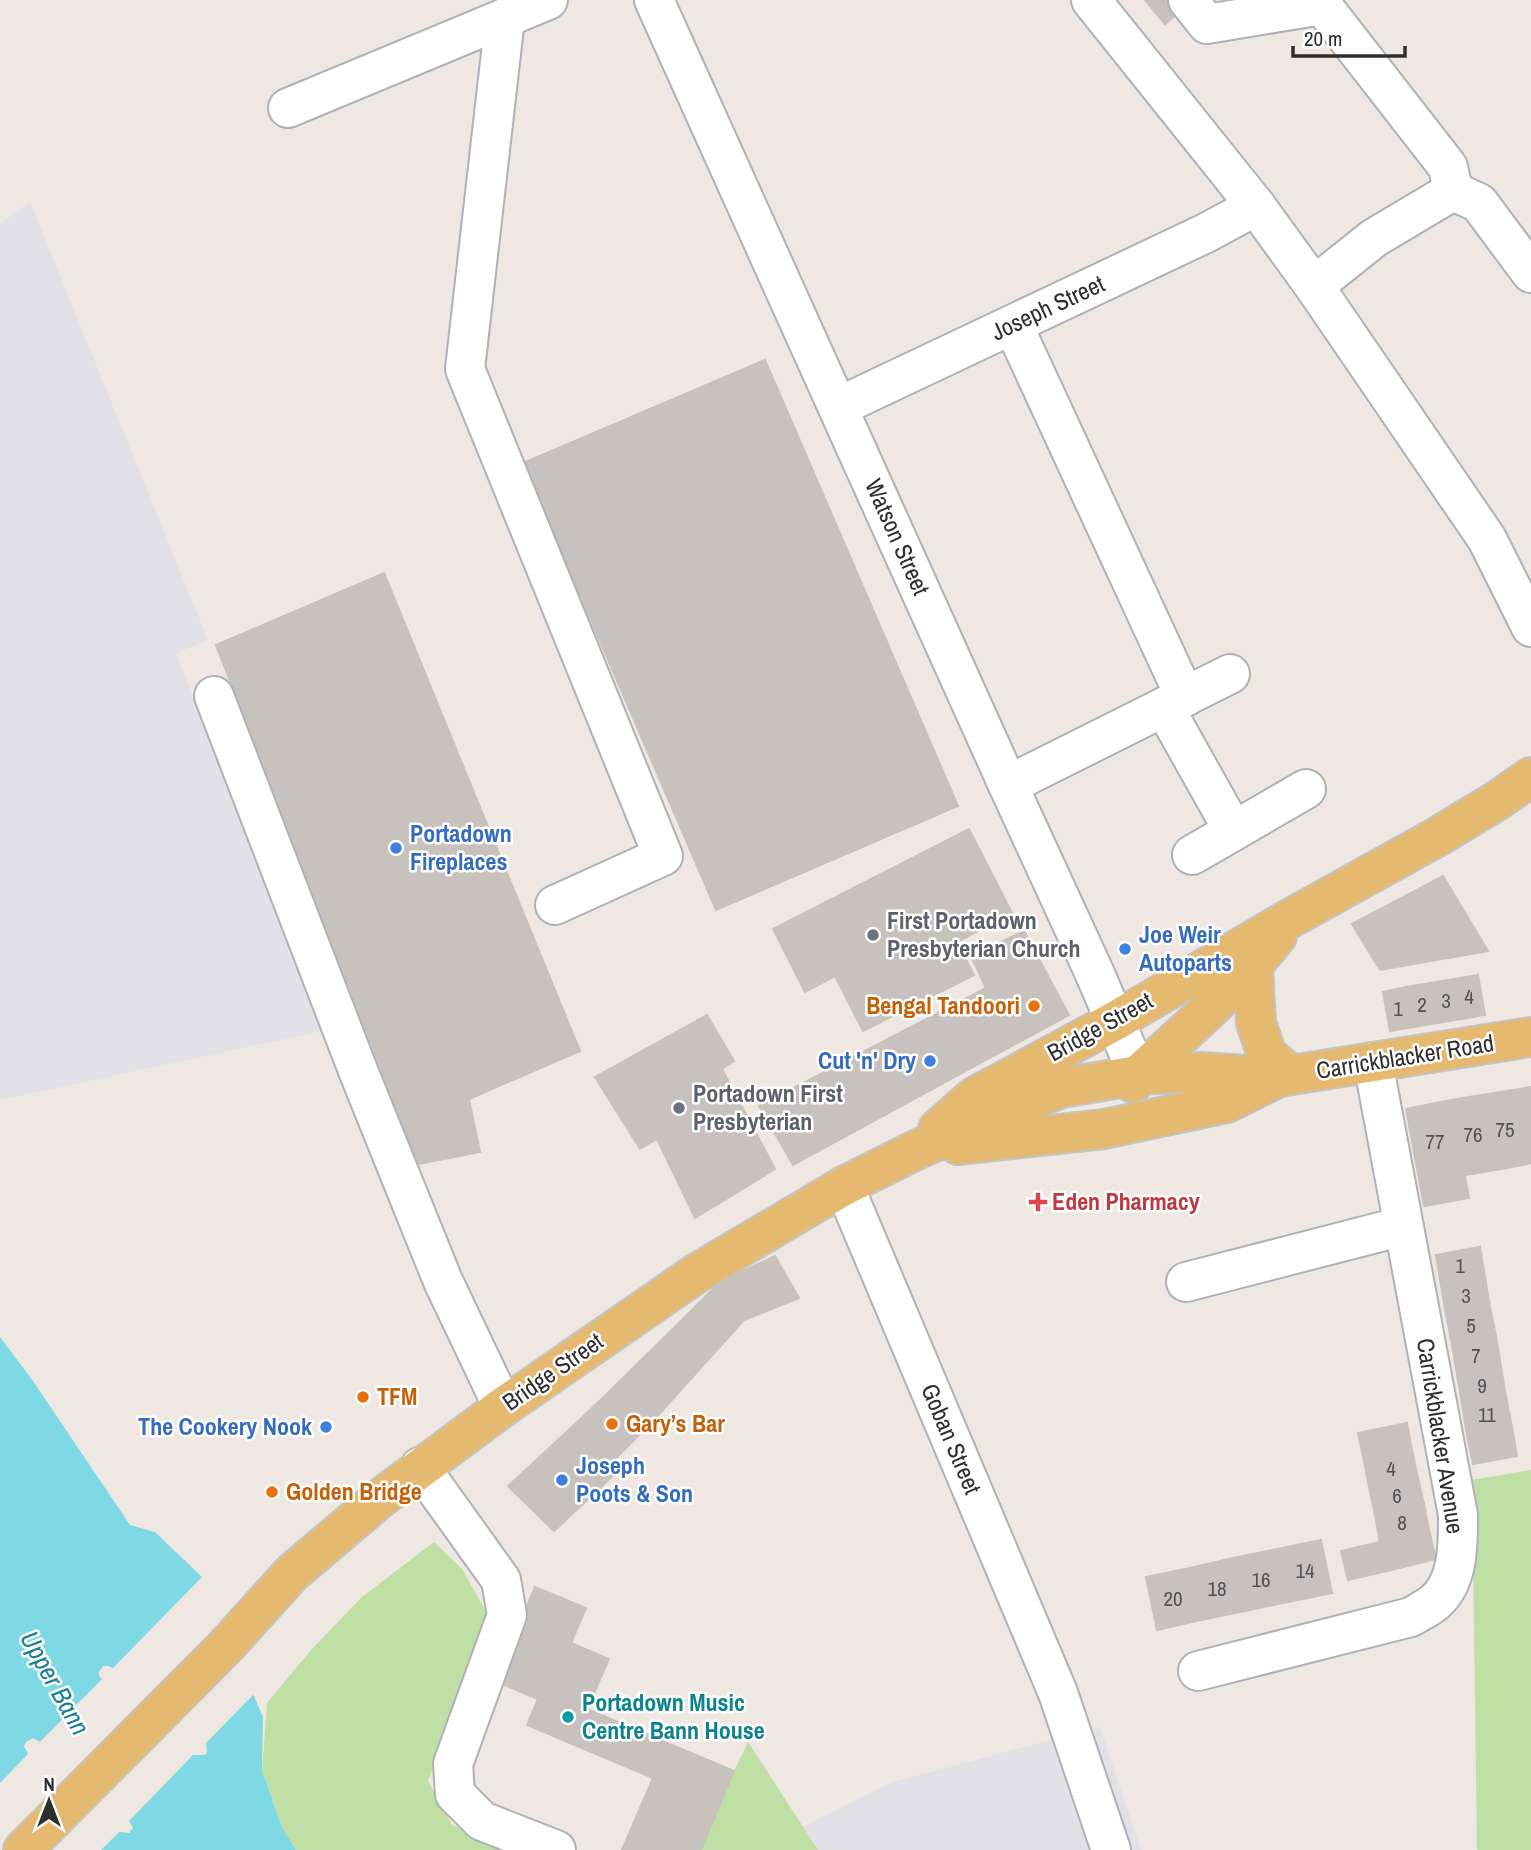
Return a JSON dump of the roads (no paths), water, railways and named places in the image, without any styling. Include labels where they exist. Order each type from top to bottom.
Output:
[{"type":"main road","name":"Bridge Street","points":[[918,1149],[974,1097],[1115,1021],[1291,918],[1437,837],[1531,777]]},
{"type":"main road","name":"Bridge Street","points":[[918,1149],[1104,1129],[1138,1075],[1217,1003],[1253,966],[1291,918]]},
{"type":"main road","points":[[1253,966],[1255,1023],[1267,1055],[1285,1076]]},
{"type":"main road","name":"Carrickblacker Road","points":[[1138,1075],[1201,1072],[1285,1076],[1531,1037]]},
{"type":"main road","name":"Bridge Street","points":[[23,1850],[226,1646],[292,1573],[378,1500],[503,1407],[697,1273],[844,1186],[918,1149],[1061,1088],[1138,1075]]},
{"type":"main road","name":"Carrickblacker Road","points":[[1104,1129],[1227,1103],[1285,1076]]},
{"type":"street","points":[[288,108],[548,0]]},
{"type":"street","name":"Watson Street","points":[[654,0],[1095,974],[1138,1075]]},
{"type":"street","points":[[1091,0],[1255,206],[1314,286],[1487,539],[1531,627]]},
{"type":"street","points":[[1188,0],[1207,24],[1320,3],[1448,167],[1453,191]]},
{"type":"street","points":[[505,18],[465,369],[663,856],[555,905]]},
{"type":"street","points":[[1314,286],[1374,238],[1453,191]]},
{"type":"street","points":[[1453,191],[1479,203],[1531,273]]},
{"type":"street","name":"Joseph Street","points":[[838,407],[1206,233],[1255,206]]},
{"type":"street","points":[[1013,325],[1233,830]]},
{"type":"street","points":[[1487,539],[1531,584]]},
{"type":"street","points":[[1008,785],[1230,674]]},
{"type":"street","points":[[214,696],[354,1060],[443,1281],[503,1407]]},
{"type":"street","points":[[1192,855],[1306,789]]},
{"type":"street","name":"Carrickblacker Avenue","points":[[1198,1671],[1411,1617],[1436,1601],[1452,1577],[1458,1548],[1458,1515],[1373,1062]]},
{"type":"street","name":"Goban Street","points":[[844,1186],[1058,1693],[1111,1850]]},
{"type":"street","points":[[1186,1282],[1403,1226]]},
{"type":"street","points":[[420,1467],[502,1580],[507,1615],[453,1764],[456,1794],[482,1821],[556,1850]]},
{"type":"water","name":"Upper Bann","points":[[0,1337],[33,1381],[130,1525],[155,1532],[202,1577],[263,1717],[262,1771],[282,1827],[296,1850],[38,1850],[0,1811]]},
{"type":"place","name":"Portadown Fireplaces","points":[[396,848]]},
{"type":"place","name":"First Portadown Presbyterian Church","points":[[873,935]]},
{"type":"place","name":"Joe Weir Autoparts","points":[[1125,949]]},
{"type":"place","name":"Bengal Tandoori","points":[[1034,1006]]},
{"type":"place","name":"Cut 'n' Dry","points":[[930,1061]]},
{"type":"place","name":"Portadown First Presbyterian","points":[[679,1108]]},
{"type":"place","name":"Eden Pharmacy","points":[[1038,1202]]},
{"type":"place","name":"TFM","points":[[363,1397]]},
{"type":"place","name":"Gary’s Bar","points":[[612,1424]]},
{"type":"place","name":"The Cookery Nook","points":[[326,1427]]},
{"type":"place","name":"Joseph Poots & Son","points":[[562,1480]]},
{"type":"place","name":"Golden Bridge","points":[[272,1492]]},
{"type":"place","name":"Portadown Music Centre Bann House","points":[[568,1717]]}]
